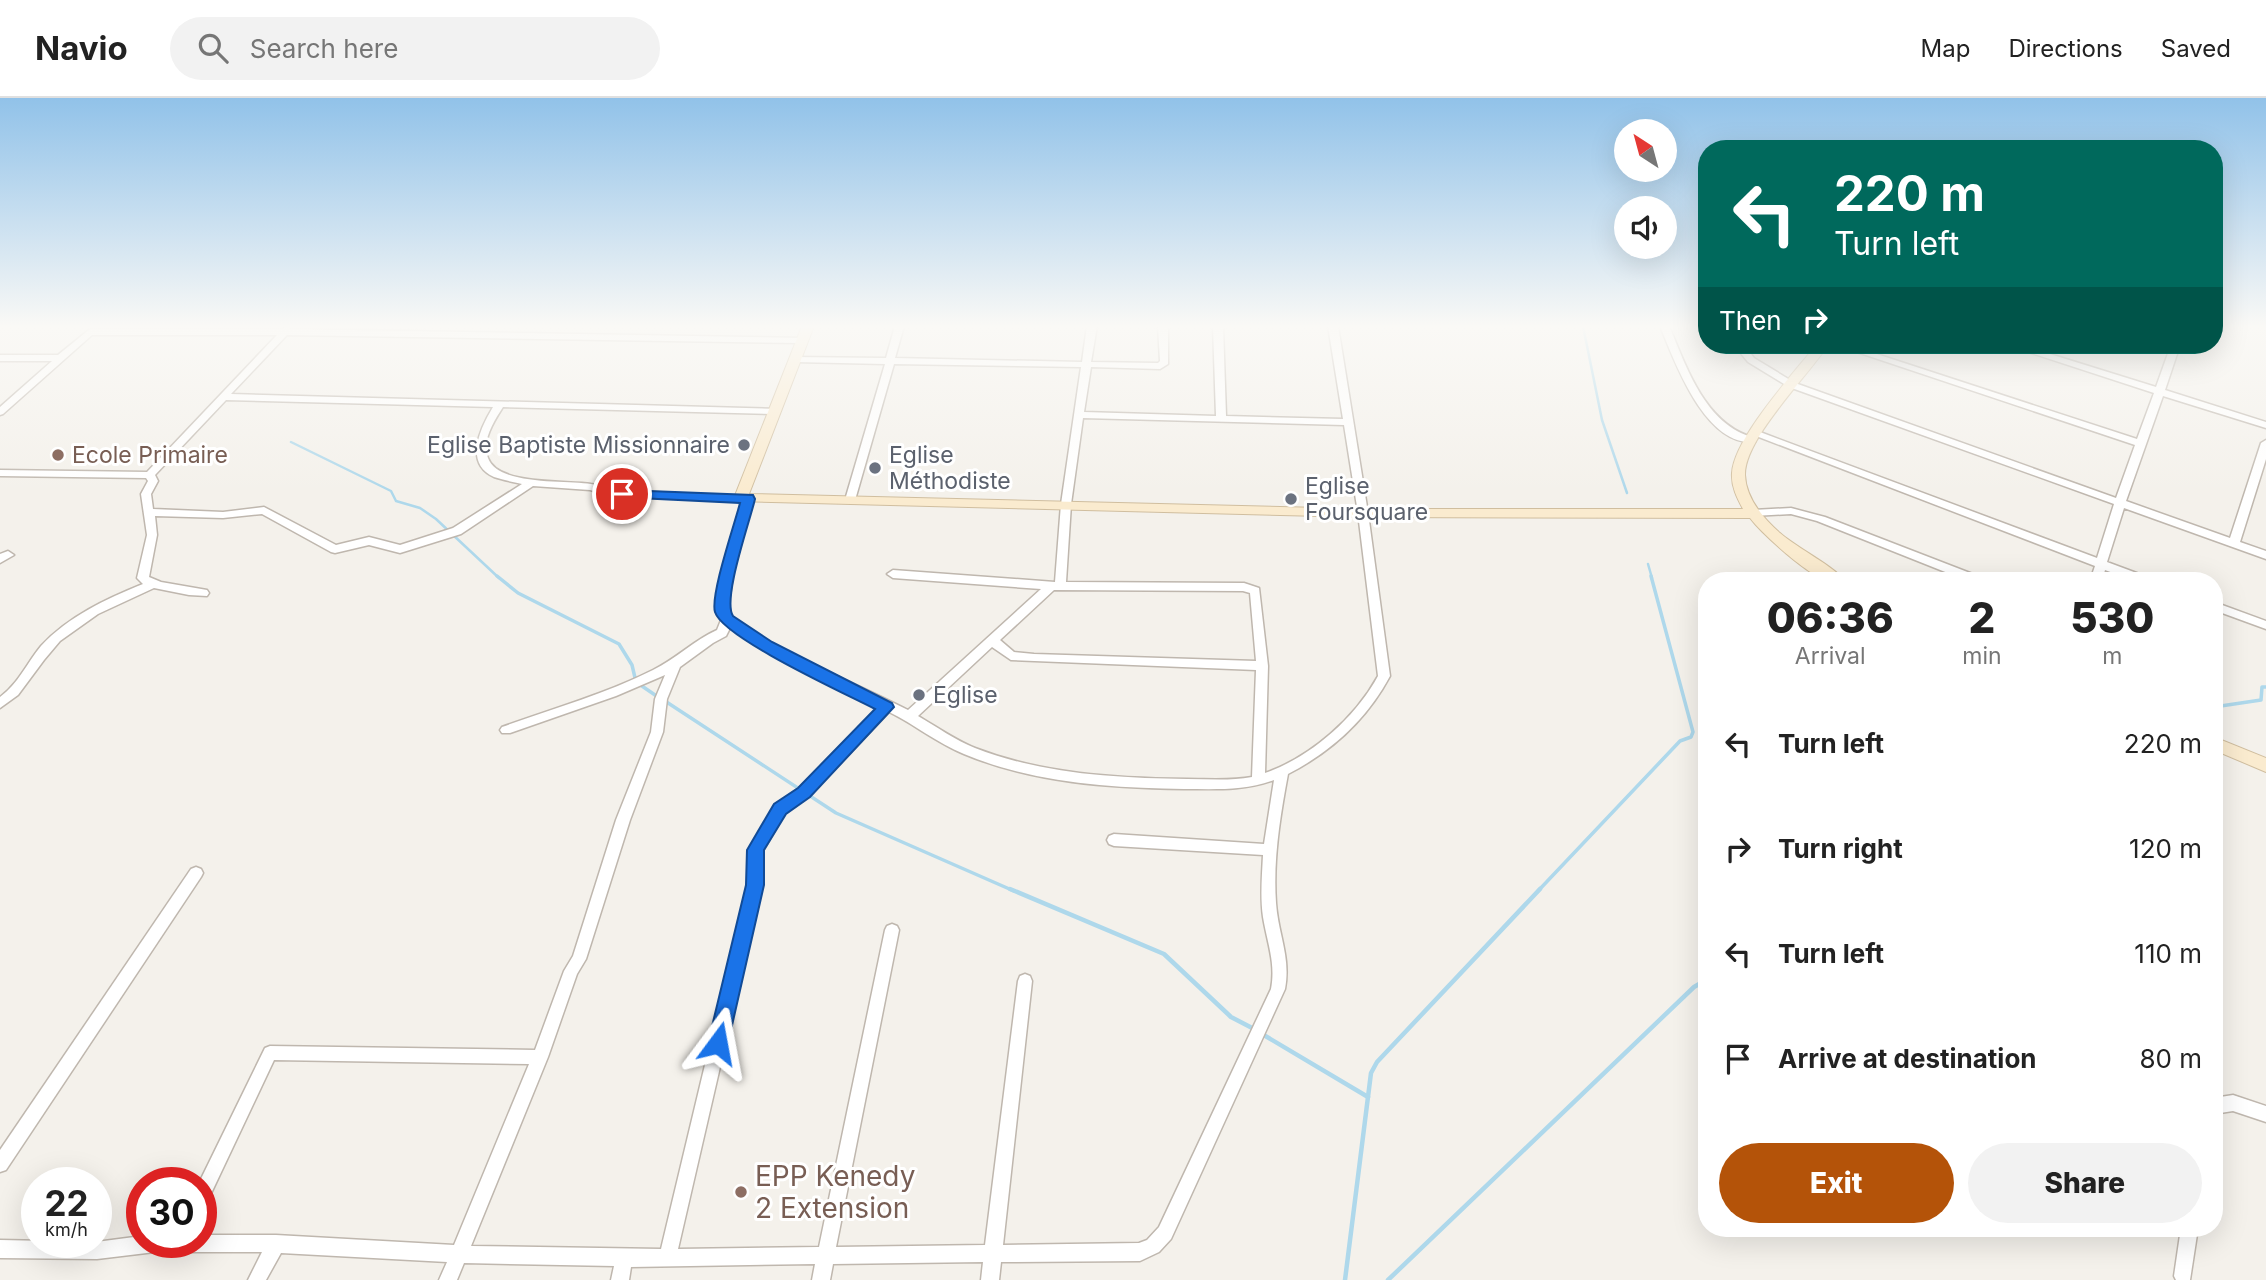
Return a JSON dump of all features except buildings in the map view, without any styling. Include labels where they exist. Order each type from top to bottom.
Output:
[{"type":"street","points":[[0,412],[35,381]]},
{"type":"street","points":[[0,473],[150,475],[239,381]]},
{"type":"street","points":[[786,381],[745,499],[724,592],[722,611],[727,620],[766,646],[909,717],[968,750],[1027,767],[1140,784],[1238,784],[1258,781],[1282,771],[1356,719],[1376,696],[1384,676],[1363,513],[1342,381]]},
{"type":"street","points":[[850,500],[884,381]]},
{"type":"street","points":[[909,717],[1056,586],[1084,381]]},
{"type":"street","points":[[1220,381],[1221,419]]},
{"type":"street","points":[[1692,381],[1714,420],[1724,429],[1753,437],[2122,572]]},
{"type":"street","points":[[1786,381],[2119,505],[2266,555]]},
{"type":"street","points":[[1795,381],[1753,437],[1738,474],[1740,486],[1753,513],[1779,539],[1825,572]]},
{"type":"street","points":[[1951,381],[2141,444]]},
{"type":"street","points":[[2128,381],[2266,425]]},
{"type":"street","points":[[2099,572],[2119,505],[2163,381]]},
{"type":"street","points":[[225,397],[775,411]]},
{"type":"street","points":[[500,404],[481,437],[481,454],[491,472],[531,483],[590,487],[622,494],[745,499],[1066,503],[1363,513],[1691,515],[1791,511],[1821,519],[1956,572]]},
{"type":"street","points":[[1079,415],[1348,422]]},
{"type":"street","points":[[2234,544],[2266,443]]},
{"type":"street","points":[[150,475],[153,481],[146,494],[150,512],[151,550],[143,578],[151,584]]},
{"type":"street","points":[[150,512],[223,515],[264,510],[335,549],[369,541],[400,549],[457,531],[531,483]]},
{"type":"street","points":[[894,574],[1056,586],[1244,587],[1255,591],[1262,666],[1258,781]]},
{"type":"street","points":[[0,703],[23,684],[43,653],[58,636],[104,604],[151,584],[167,584],[180,591],[203,593]]},
{"type":"street","points":[[2223,609],[2266,625]]},
{"type":"street","points":[[506,730],[675,665],[710,638],[722,633],[727,620]]},
{"type":"street","points":[[993,641],[1011,656],[1262,666]]},
{"type":"street","points":[[449,1280],[540,1057],[571,971],[579,960],[623,820],[657,732],[661,699],[675,665]]},
{"type":"street","points":[[668,1255],[755,885],[755,850],[780,809],[804,792],[886,707]]},
{"type":"street","points":[[2223,747],[2266,765]]},
{"type":"street","points":[[217,1243],[624,1258],[668,1255],[1140,1252],[1153,1246],[1165,1233],[1278,989],[1283,970],[1269,906],[1271,850],[1282,771]]},
{"type":"street","points":[[1114,840],[1271,850]]},
{"type":"street","points":[[0,1164],[196,873]]},
{"type":"street","points":[[821,1280],[892,930]]},
{"type":"street","points":[[990,1280],[1025,981]]},
{"type":"street","points":[[215,1167],[270,1053],[540,1057]]},
{"type":"street","points":[[2223,1105],[2233,1103],[2266,1114]]},
{"type":"street","points":[[2183,1276],[2189,1237]]},
{"type":"street","points":[[257,1280],[276,1244]]},
{"type":"street","points":[[0,1249],[97,1250],[126,1248]]},
{"type":"street","points":[[620,1280],[624,1258]]},
{"type":"waterway","points":[[1594,381],[1602,420],[1627,493]]},
{"type":"waterway","points":[[291,442],[391,491],[396,501],[420,508],[436,519],[499,578]]},
{"type":"waterway","points":[[1648,564],[1652,578]]},
{"type":"waterway","points":[[497,576],[518,593],[619,644],[632,665],[636,682],[658,697]]},
{"type":"waterway","points":[[1538,891],[1680,741],[1691,737],[1693,732],[1651,576]]},
{"type":"waterway","points":[[2223,706],[2261,700],[2262,687],[2266,687]]},
{"type":"waterway","points":[[665,701],[836,813],[1014,891]]},
{"type":"waterway","points":[[1010,889],[1164,954],[1231,1017],[1256,1030]]},
{"type":"waterway","points":[[1368,1097],[1371,1073],[1377,1062],[1540,889]]},
{"type":"waterway","points":[[1388,1280],[1698,985]]},
{"type":"waterway","points":[[1262,1034],[1368,1097]]},
{"type":"waterway","points":[[1345,1280],[1368,1097]]},
{"type":"place","name":"Eglise Baptiste Missionnaire","points":[[744,445]]},
{"type":"place","name":"Ecole Primaire","points":[[58,455]]},
{"type":"place","name":"Eglise Méthodiste","points":[[875,468]]},
{"type":"place","name":"Eglise Foursquare","points":[[1291,499]]},
{"type":"place","name":"Eglise","points":[[919,695]]},
{"type":"place","name":"EPP Kenedy 2 Extension","points":[[741,1192]]},
{"type":"route","points":[[622,494],[748,499],[724,592],[722,611],[727,620],[766,646],[886,707],[804,792],[780,809],[755,850],[755,885],[718,1043]]}]
